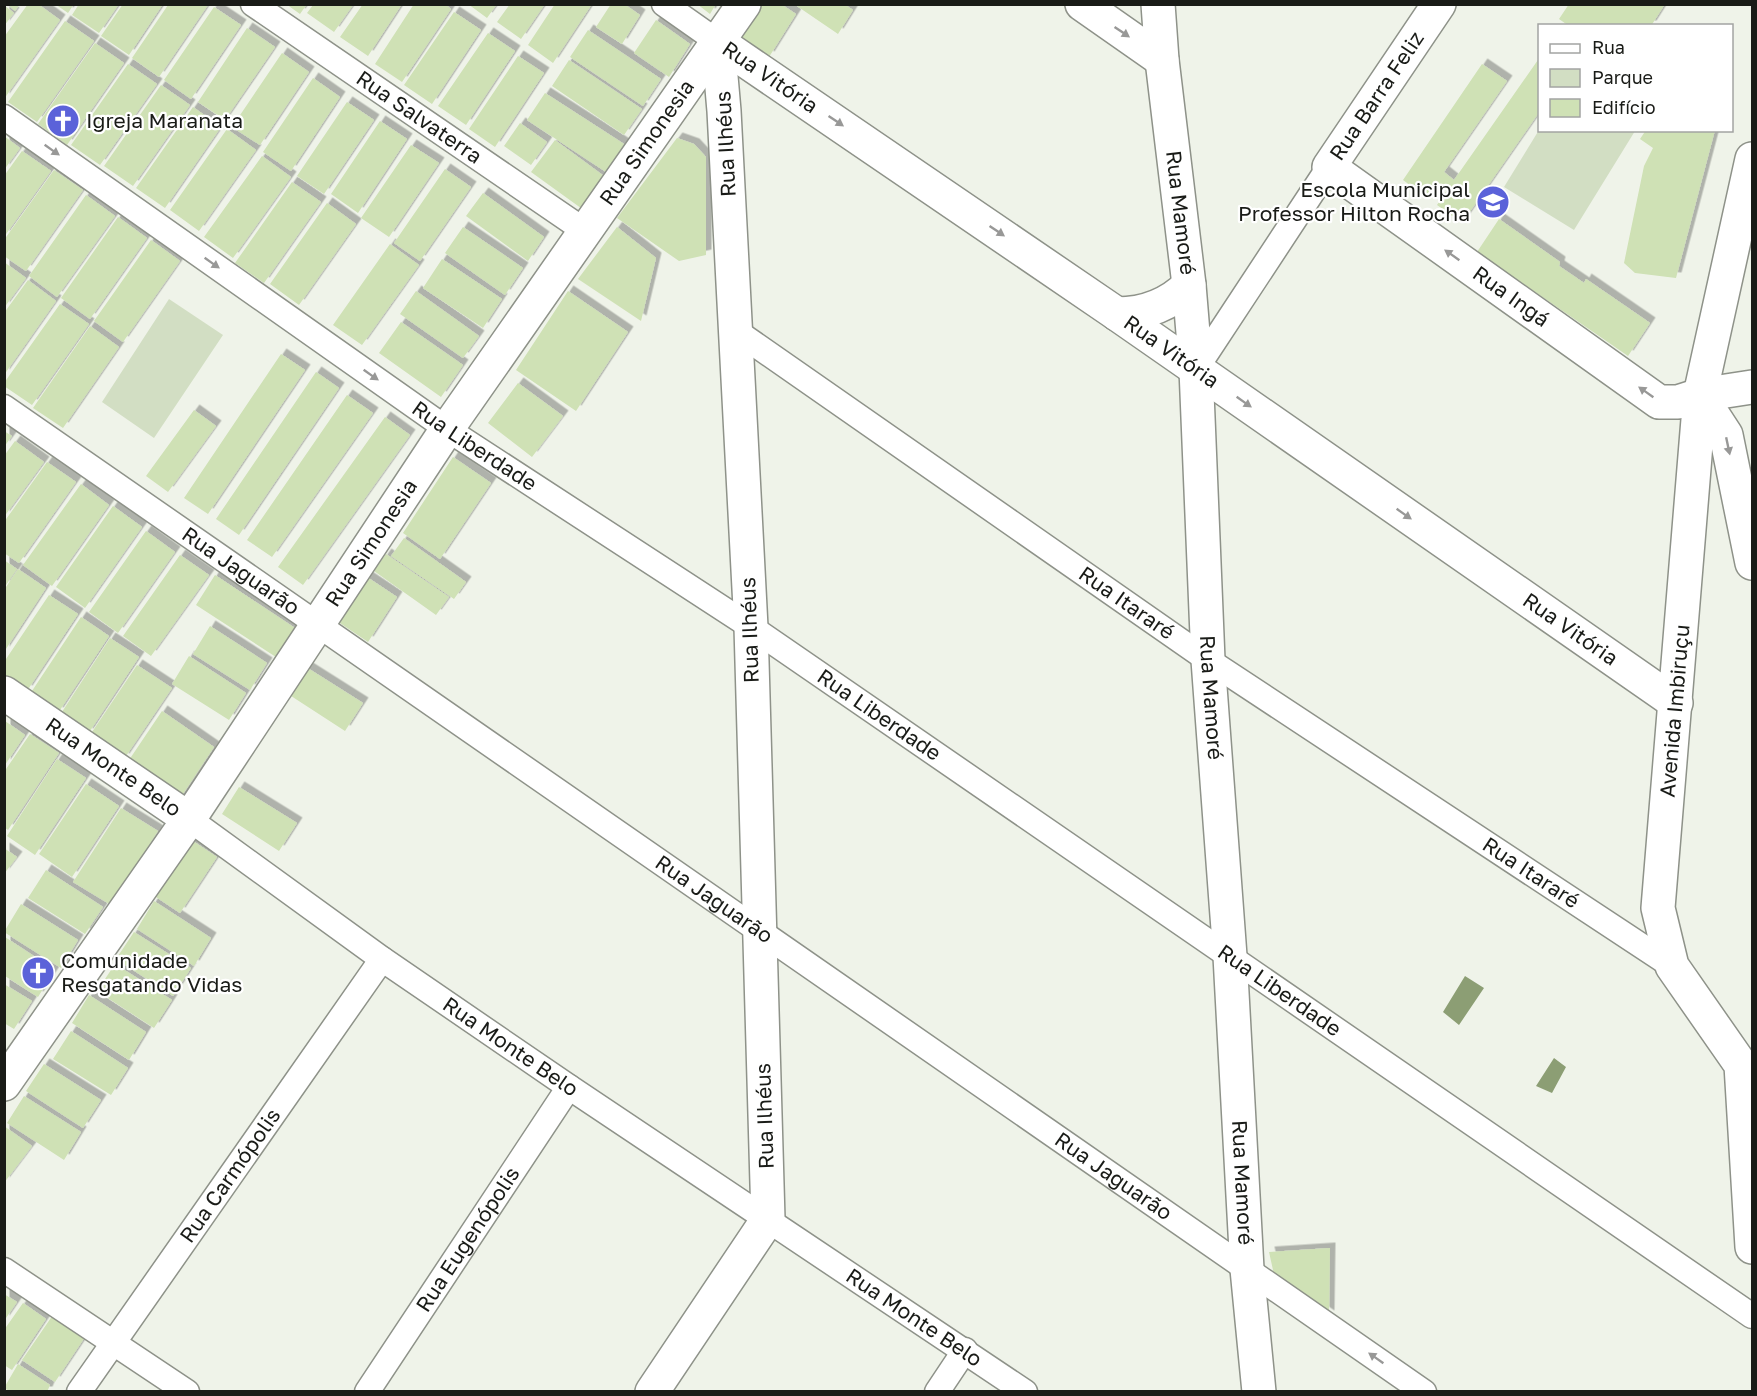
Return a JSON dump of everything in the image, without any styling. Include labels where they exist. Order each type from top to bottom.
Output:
[{"type":"street","name":"Rua Salvaterra","points":[[253,4],[585,231]]},
{"type":"street","name":"Rua Vitória","points":[[664,4],[1117,314],[1676,703]]},
{"type":"street","name":"Rua Simonesia","points":[[4,1084],[189,819],[447,429],[585,231],[706,94],[718,42],[744,4]]},
{"type":"street","points":[[1082,4],[1162,60]]},
{"type":"street","name":"Rua Mamoré","points":[[1158,4],[1162,60],[1189,285],[1196,369],[1208,660],[1259,1392]]},
{"type":"street","name":"Rua Barra Feliz","points":[[1196,369],[1439,4]]},
{"type":"street","name":"Rua Ilhéus","points":[[718,42],[706,94],[736,331],[751,627],[768,1219]]},
{"type":"street","points":[[706,94],[746,74],[768,74]]},
{"type":"street","name":"Rua Liberdade","points":[[4,117],[447,429],[751,627],[1752,1316]]},
{"type":"street","name":"Avenida Imbiruçu","points":[[1752,159],[1700,395],[1658,908],[1672,966],[1741,1065],[1752,1247]]},
{"type":"street","name":"Rua Ingá","points":[[1329,167],[1659,402],[1678,402],[1700,395],[1752,387]]},
{"type":"street","points":[[1117,314],[1135,314],[1155,308],[1176,298],[1189,285]]},
{"type":"street","name":"Rua Itararé","points":[[736,331],[1208,660],[1672,966]]},
{"type":"street","points":[[1700,395],[1726,435],[1752,563]]},
{"type":"street","name":"Rua Jaguarão","points":[[4,407],[319,623],[1424,1392]]},
{"type":"street","name":"Rua Monte Belo","points":[[4,693],[189,819],[382,958],[569,1087],[1025,1392]]},
{"type":"street","name":"Rua Carmópolis","points":[[79,1392],[382,958]]},
{"type":"street","name":"Rua Eugenópolis","points":[[367,1392],[569,1087]]},
{"type":"street","points":[[651,1392],[768,1219]]},
{"type":"street","points":[[4,1270],[114,1341],[187,1392]]},
{"type":"street","points":[[937,1392],[965,1350]]},
{"type":"green space","points":[[1538,132],[1634,132],[1574,230],[1504,187]]},
{"type":"green space","points":[[169,299],[223,335],[154,438],[102,402]]},
{"type":"shaded area","points":[[1465,976],[1484,988],[1459,1025],[1443,1012]]},
{"type":"shaded area","points":[[1554,1058],[1566,1067],[1552,1093],[1536,1086]]},
{"type":"building","points":[[7,4],[20,4],[15,11]]},
{"type":"building","points":[[28,4],[38,4],[60,20],[4,99],[4,37]]},
{"type":"building","points":[[55,4],[74,4],[68,13]]},
{"type":"building","points":[[79,4],[119,4],[99,33],[72,15]]},
{"type":"building","points":[[123,4],[163,4],[129,55],[101,36]]},
{"type":"building","points":[[286,4],[307,4],[300,14]]},
{"type":"building","points":[[363,4],[402,4],[368,56],[340,37]]},
{"type":"building","points":[[414,4],[445,4],[451,9],[402,82],[375,64]]},
{"type":"building","points":[[468,4],[497,4],[487,18]]},
{"type":"building","points":[[510,4],[545,4],[521,39],[497,22]]},
{"type":"building","points":[[555,4],[592,4],[553,63],[528,45]]},
{"type":"building","points":[[611,4],[624,4],[640,15],[622,44],[596,27]]},
{"type":"building","points":[[697,4],[716,4],[710,14]]},
{"type":"building","points":[[755,4],[781,4],[796,14],[769,57],[735,35]]},
{"type":"building","points":[[794,4],[844,4],[853,10],[838,34]]},
{"type":"building","points":[[1569,4],[1665,4],[1652,24],[1566,24],[1559,19]]},
{"type":"building","points":[[4,5],[14,13],[4,26]]},
{"type":"building","points":[[168,5],[208,5],[159,77],[132,58]]},
{"type":"building","points":[[313,5],[353,5],[334,32],[307,13]]},
{"type":"building","points":[[214,7],[241,25],[191,99],[164,80]]},
{"type":"building","points":[[454,12],[481,30],[432,104],[404,85]]},
{"type":"building","points":[[656,20],[690,44],[669,77],[634,53]]},
{"type":"building","points":[[65,21],[94,41],[37,122],[8,102]]},
{"type":"building","points":[[247,28],[275,47],[225,120],[198,102]]},
{"type":"building","points":[[588,30],[661,79],[643,106],[570,57]]},
{"type":"building","points":[[488,33],[515,51],[466,125],[438,106]]},
{"type":"building","points":[[95,43],[124,63],[67,145],[38,124]]},
{"type":"building","points":[[282,53],[309,72],[260,145],[232,127]]},
{"type":"building","points":[[518,56],[544,73],[495,147],[469,129]]},
{"type":"building","points":[[569,60],[642,109],[624,135],[552,86]]},
{"type":"building","points":[[1538,60],[1538,114],[1462,223],[1437,205],[1448,189],[1436,181],[1426,197],[1403,180],[1482,64],[1507,81],[1444,172],[1454,180]]},
{"type":"building","points":[[128,64],[157,84],[100,165],[71,145]]},
{"type":"building","points":[[313,78],[340,97],[291,171],[263,152]]},
{"type":"building","points":[[161,85],[190,105],[133,186],[104,166]]},
{"type":"building","points":[[545,93],[624,144],[606,172],[527,120]]},
{"type":"building","points":[[347,102],[374,120],[324,194],[297,176]]},
{"type":"building","points":[[193,107],[221,127],[165,208],[136,188]]},
{"type":"building","points":[[380,121],[407,139],[358,213],[331,194]]},
{"type":"building","points":[[520,123],[547,142],[531,165],[504,146]]},
{"type":"building","points":[[227,129],[256,150],[199,231],[170,210]]},
{"type":"building","points":[[1645,132],[1714,132],[1676,278],[1635,273],[1624,263],[1644,166],[1653,148],[1640,139]]},
{"type":"building","points":[[4,136],[20,148],[4,170]]},
{"type":"building","points":[[677,138],[694,144],[706,157],[706,255],[679,261],[617,218]]},
{"type":"building","points":[[555,140],[608,179],[585,211],[531,172]]},
{"type":"building","points":[[411,145],[439,163],[389,237],[361,218]]},
{"type":"building","points":[[22,151],[51,171],[4,237],[4,176]]},
{"type":"building","points":[[262,156],[291,177],[233,258],[204,237]]},
{"type":"building","points":[[445,169],[471,187],[420,261],[394,243]]},
{"type":"building","points":[[54,170],[83,190],[26,271],[4,256],[4,240]]},
{"type":"building","points":[[292,182],[321,202],[264,283],[235,263]]},
{"type":"building","points":[[483,193],[544,237],[528,261],[466,216]]},
{"type":"building","points":[[86,195],[115,216],[57,297],[29,276]]},
{"type":"building","points":[[327,203],[356,224],[299,305],[270,284]]},
{"type":"building","points":[[118,217],[147,238],[90,319],[61,298]]},
{"type":"building","points":[[1499,219],[1560,262],[1559,266],[1584,283],[1586,279],[1650,323],[1628,356],[1477,252]]},
{"type":"building","points":[[463,227],[523,268],[505,295],[445,253]]},
{"type":"building","points":[[617,227],[656,258],[641,321],[578,279]]},
{"type":"building","points":[[151,240],[180,261],[123,342],[94,321]]},
{"type":"building","points":[[390,244],[419,265],[362,345],[333,325]]},
{"type":"building","points":[[442,259],[502,299],[483,328],[423,288]]},
{"type":"building","points":[[4,262],[26,278],[4,308]]},
{"type":"building","points":[[28,280],[56,301],[4,375],[4,313]]},
{"type":"building","points":[[416,291],[479,336],[463,358],[400,314]]},
{"type":"building","points":[[568,291],[628,332],[576,411],[516,370]]},
{"type":"building","points":[[60,304],[89,324],[32,405],[4,386],[4,383]]},
{"type":"building","points":[[401,322],[463,365],[441,397],[379,353]]},
{"type":"building","points":[[90,326],[119,347],[63,428],[33,408]]},
{"type":"building","points":[[281,354],[305,370],[208,514],[184,498]]},
{"type":"building","points":[[316,372],[339,388],[239,535],[216,519]]},
{"type":"building","points":[[518,383],[563,416],[532,457],[488,423]]},
{"type":"building","points":[[347,395],[373,413],[272,557],[247,540]]},
{"type":"building","points":[[194,410],[216,426],[168,492],[146,476]]},
{"type":"building","points":[[385,417],[410,435],[303,585],[278,567]]},
{"type":"building","points":[[4,431],[12,436],[4,447]]},
{"type":"building","points":[[15,441],[44,462],[4,517],[4,456]]},
{"type":"building","points":[[453,457],[491,483],[440,559],[403,533]]},
{"type":"building","points":[[47,462],[76,482],[19,563],[4,553],[4,522]]},
{"type":"building","points":[[81,484],[109,505],[52,586],[23,565]]},
{"type":"building","points":[[113,506],[142,527],[85,608],[56,587]]},
{"type":"building","points":[[146,531],[175,552],[118,633],[89,612]]},
{"type":"building","points":[[404,538],[466,582],[454,599],[391,556]]},
{"type":"building","points":[[386,554],[449,597],[436,615],[374,571]]},
{"type":"building","points":[[180,555],[209,575],[151,656],[123,636]]},
{"type":"building","points":[[4,560],[17,569],[4,588]]},
{"type":"building","points":[[18,569],[46,588],[4,652],[4,590]]},
{"type":"building","points":[[215,575],[298,630],[279,659],[196,605]]},
{"type":"building","points":[[364,575],[397,597],[368,642],[334,619]]},
{"type":"building","points":[[49,595],[78,614],[27,691],[4,676],[4,662]]},
{"type":"building","points":[[81,617],[109,636],[58,713],[30,694]]},
{"type":"building","points":[[210,626],[267,663],[250,690],[193,654]]},
{"type":"building","points":[[110,638],[139,657],[88,734],[60,715]]},
{"type":"building","points":[[189,656],[246,693],[229,720],[172,684]]},
{"type":"building","points":[[137,665],[172,688],[124,759],[90,735]]},
{"type":"building","points":[[306,667],[363,703],[345,731],[288,694]]},
{"type":"building","points":[[162,711],[214,747],[179,800],[127,763]]},
{"type":"building","points":[[5,721],[25,735],[5,765]]},
{"type":"building","points":[[30,734],[59,753],[8,830],[4,827],[4,772]]},
{"type":"building","points":[[57,759],[86,778],[35,855],[7,836]]},
{"type":"building","points":[[86,784],[119,806],[72,877],[39,854]]},
{"type":"building","points":[[239,787],[297,823],[279,851],[222,814]]},
{"type":"building","points":[[121,808],[158,831],[111,905],[73,882]]},
{"type":"building","points":[[190,839],[217,857],[180,913],[153,895]]},
{"type":"building","points":[[4,848],[17,857],[4,874]]},
{"type":"building","points":[[46,870],[103,907],[85,934],[28,898]]},
{"type":"building","points":[[154,901],[211,938],[194,966],[137,929]]},
{"type":"building","points":[[21,904],[78,940],[61,968],[4,932]]},
{"type":"building","points":[[134,932],[191,968],[173,996],[116,959]]},
{"type":"building","points":[[5,937],[55,970],[38,997],[5,976]]},
{"type":"building","points":[[115,964],[172,1000],[154,1028],[97,991]]},
{"type":"building","points":[[4,984],[32,1001],[14,1029],[4,1023]]},
{"type":"building","points":[[89,995],[146,1032],[129,1060],[72,1023]]},
{"type":"building","points":[[71,1031],[128,1068],[111,1095],[53,1059]]},
{"type":"building","points":[[44,1064],[101,1100],[83,1128],[26,1091]]},
{"type":"building","points":[[24,1096],[81,1132],[64,1160],[7,1123]]},
{"type":"building","points":[[4,1126],[32,1146],[4,1183]]},
{"type":"building","points":[[1330,1248],[1329,1316],[1275,1279],[1269,1252]]},
{"type":"building","points":[[4,1294],[17,1302],[4,1321]]},
{"type":"building","points":[[23,1303],[46,1319],[12,1370],[4,1365],[4,1330]]},
{"type":"building","points":[[57,1309],[89,1331],[55,1382],[22,1360]]},
{"type":"building","points":[[18,1364],[50,1385],[47,1392],[11,1392],[4,1388]]},
{"type":"place","name":"Igreja Maranata","points":[[63,121]]},
{"type":"place","name":"Escola Municipal Professor Hilton Rocha","points":[[1493,202]]},
{"type":"place","name":"Comunidade Resgatando Vidas","points":[[38,973]]}]
